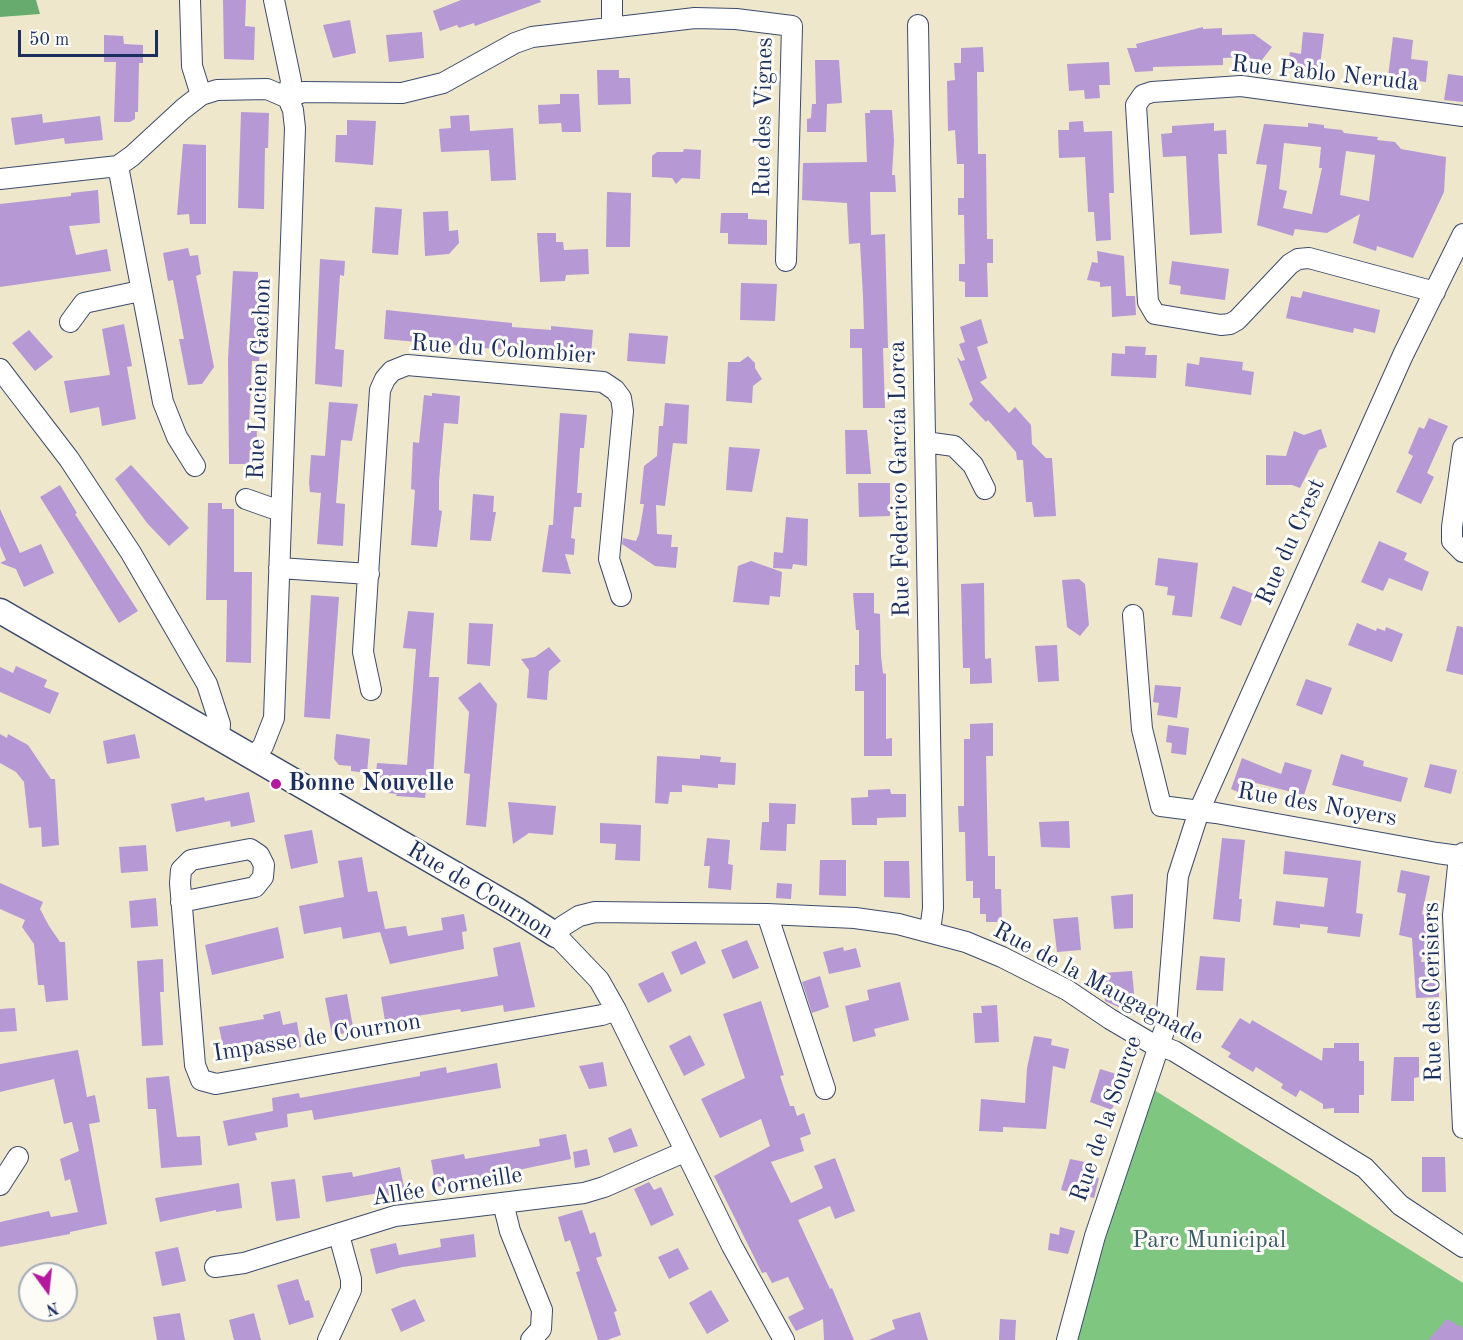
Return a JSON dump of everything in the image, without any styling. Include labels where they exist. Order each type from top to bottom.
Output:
[{"type":"street","points":[[190,0],[192,66],[201,95]]},
{"type":"street","name":"Rue Lucien Gachon","points":[[253,758],[263,746],[274,718],[295,128],[293,110],[288,98],[291,81],[274,0]]},
{"type":"street","points":[[612,0],[612,26]]},
{"type":"street","name":"Rue des Vignes","points":[[288,98],[303,92],[384,94],[418,91],[443,82],[515,43],[532,37],[695,18],[792,26],[786,261]]},
{"type":"street","name":"Rue Federico García Lorca","points":[[918,25],[933,908],[930,932]]},
{"type":"street","name":"Rue Pablo Neruda","points":[[1435,292],[1320,261],[1298,259],[1290,264],[1237,320],[1230,324],[1221,325],[1155,314],[1148,302],[1136,105],[1143,94],[1152,92],[1241,86],[1463,116]]},
{"type":"street","points":[[0,178],[118,166],[201,95],[218,90],[267,89],[288,98]]},
{"type":"street","points":[[118,166],[140,291],[163,402],[177,437],[195,466]]},
{"type":"street","name":"Rue du Crest","points":[[1178,876],[1199,811],[1393,376],[1463,235]]},
{"type":"street","points":[[70,322],[84,303],[140,291]]},
{"type":"street","name":"Rue du Colombier","points":[[371,690],[363,652],[380,390],[392,370],[407,365],[603,382],[615,390],[621,398],[623,411],[609,559],[621,596]]},
{"type":"street","points":[[0,369],[69,459],[131,553],[207,684],[220,724],[219,737]]},
{"type":"street","points":[[925,442],[954,446],[973,465],[985,489]]},
{"type":"street","points":[[1463,448],[1452,541],[1463,552]]},
{"type":"street","points":[[246,499],[280,512]]},
{"type":"street","points":[[279,568],[369,574]]},
{"type":"street","name":"Rue de Cournon","points":[[0,611],[556,935],[599,980],[616,1010],[684,1152],[784,1340]]},
{"type":"street","name":"Rue des Noyers","points":[[1133,615],[1142,729],[1161,806],[1461,854]]},
{"type":"street","name":"Rue des Cerisiers","points":[[1461,854],[1453,915],[1463,1128]]},
{"type":"street","name":"Rue de la Source","points":[[1067,1340],[1095,1236],[1166,1025],[1178,876]]},
{"type":"street","name":"Impasse de Cournon","points":[[181,902],[195,1065],[201,1080],[216,1084],[616,1010]]},
{"type":"street","name":"Rue de la Maugagnade","points":[[556,935],[562,926],[579,916],[595,912],[767,914],[855,918],[930,932],[1002,957],[1067,990],[1110,1019],[1174,1051],[1365,1168],[1400,1205],[1463,1247]]},
{"type":"street","points":[[767,914],[825,1089]]},
{"type":"street","name":"Allée Corneille","points":[[215,1267],[244,1263],[396,1216],[584,1193],[615,1183],[684,1152]]},
{"type":"street","points":[[0,1185],[18,1157]]},
{"type":"street","points":[[503,1203],[510,1232],[542,1310],[541,1329],[531,1340]]},
{"type":"street","points":[[328,1340],[351,1290],[351,1279],[339,1234]]},
{"type":"green space","points":[[0,0],[36,0],[40,14],[0,17]]},
{"type":"green space","name":"Parc Municipal","points":[[1151,1088],[1463,1283],[1463,1340],[1075,1340]]},
{"type":"building","points":[[223,0],[246,0],[245,26],[255,27],[254,60],[224,59]]},
{"type":"building","points":[[461,0],[540,0],[541,2],[475,26],[474,23],[459,28],[457,25],[440,31],[433,11]]},
{"type":"building","points":[[350,20],[356,53],[333,58],[323,25]]},
{"type":"building","points":[[1203,27],[1203,29],[1222,28],[1222,35],[1254,34],[1272,47],[1258,65],[1247,57],[1223,58],[1223,65],[1153,67],[1153,71],[1135,72],[1127,48],[1137,48],[1136,44]]},
{"type":"building","points":[[422,32],[424,58],[389,62],[386,35]]},
{"type":"building","points":[[1303,32],[1324,34],[1319,73],[1287,69],[1290,52],[1301,54]]},
{"type":"building","points":[[104,35],[123,36],[124,44],[143,45],[143,63],[139,63],[138,112],[135,112],[135,119],[130,122],[114,122],[116,62],[104,62]]},
{"type":"building","points":[[1393,37],[1413,40],[1411,59],[1428,61],[1426,82],[1388,77]]},
{"type":"building","points":[[983,47],[984,72],[977,72],[978,154],[986,154],[987,239],[993,239],[993,263],[987,263],[988,297],[965,297],[965,282],[959,281],[959,264],[965,264],[964,215],[958,215],[958,198],[964,198],[964,164],[957,164],[955,130],[948,131],[947,81],[955,80],[954,63],[961,63],[961,48]]},
{"type":"building","points":[[815,60],[839,60],[842,103],[827,104],[826,132],[807,132],[807,119],[811,118],[812,104],[816,104]]},
{"type":"building","points":[[1109,62],[1110,85],[1099,85],[1100,98],[1085,99],[1084,90],[1069,91],[1067,64]]},
{"type":"building","points":[[597,70],[619,70],[619,78],[630,78],[631,104],[598,105]]},
{"type":"building","points":[[1448,74],[1463,76],[1463,102],[1444,100]]},
{"type":"building","points":[[560,94],[579,94],[581,132],[562,132],[561,123],[539,124],[538,105],[560,104]]},
{"type":"building","points":[[870,110],[892,110],[894,141],[892,175],[895,175],[896,192],[870,192],[871,235],[885,234],[888,348],[883,348],[885,408],[863,408],[862,348],[850,348],[850,329],[864,329],[860,243],[849,244],[847,203],[802,200],[803,163],[867,162],[865,113],[870,113]]},
{"type":"building","points":[[241,112],[269,113],[268,148],[265,148],[264,209],[238,208]]},
{"type":"building","points":[[42,114],[43,123],[100,116],[103,140],[65,144],[64,138],[15,145],[11,118]]},
{"type":"building","points":[[469,115],[470,131],[513,128],[516,180],[491,181],[489,150],[441,152],[439,129],[451,128],[450,116]]},
{"type":"building","points":[[347,120],[376,121],[373,165],[335,162],[336,135],[347,135]]},
{"type":"building","points":[[1083,121],[1084,132],[1112,131],[1114,193],[1109,193],[1111,240],[1096,241],[1094,212],[1088,212],[1085,157],[1059,158],[1058,130],[1069,130],[1069,122]]},
{"type":"building","points":[[1214,123],[1214,131],[1226,130],[1227,154],[1218,154],[1222,233],[1190,235],[1186,156],[1163,157],[1161,134],[1172,133],[1172,126]]},
{"type":"building","points":[[1308,123],[1324,125],[1324,128],[1342,130],[1344,133],[1378,137],[1377,140],[1395,142],[1401,149],[1446,157],[1444,192],[1413,258],[1377,246],[1376,251],[1353,243],[1360,214],[1327,233],[1295,229],[1293,236],[1257,225],[1267,165],[1256,164],[1264,124],[1308,127]],"holes":[[[1284,143],[1321,147],[1319,168],[1322,168],[1312,214],[1283,208],[1287,191],[1279,189]],[[1346,151],[1375,155],[1369,201],[1340,195]]]},
{"type":"building","points":[[183,144],[206,145],[206,224],[190,224],[189,214],[177,215]]},
{"type":"building","points":[[684,149],[701,150],[700,179],[682,178],[676,184],[672,178],[652,177],[652,156],[657,152],[683,152]]},
{"type":"building","points":[[98,190],[100,223],[69,226],[76,255],[107,249],[111,271],[0,287],[0,204],[71,196],[71,193]]},
{"type":"building","points":[[607,192],[631,193],[630,247],[606,247]]},
{"type":"building","points":[[375,207],[402,209],[398,255],[372,253]]},
{"type":"building","points":[[448,211],[449,231],[458,230],[459,243],[449,254],[425,256],[423,212]]},
{"type":"building","points":[[721,213],[748,213],[748,219],[767,220],[767,245],[728,244],[728,233],[720,233]]},
{"type":"building","points":[[537,233],[556,233],[556,242],[563,242],[564,250],[588,249],[589,274],[566,275],[565,281],[540,282]]},
{"type":"building","points":[[188,248],[190,256],[198,255],[201,274],[196,276],[214,367],[202,384],[188,385],[179,339],[184,339],[173,280],[168,281],[163,253]]},
{"type":"building","points":[[1097,251],[1124,256],[1126,296],[1135,296],[1136,315],[1112,317],[1111,286],[1100,287],[1100,282],[1087,280],[1092,262],[1098,263]]},
{"type":"building","points":[[320,259],[345,261],[344,276],[340,275],[335,349],[344,350],[342,387],[315,384]]},
{"type":"building","points":[[1172,261],[1229,269],[1225,300],[1180,294],[1181,286],[1169,284]]},
{"type":"building","points":[[233,271],[258,272],[257,317],[260,317],[261,344],[259,361],[252,361],[249,426],[257,427],[256,464],[229,464],[228,359]]},
{"type":"building","points":[[741,283],[777,284],[775,321],[740,320]]},
{"type":"building","points":[[1303,291],[1380,310],[1375,333],[1354,328],[1353,333],[1286,318],[1291,296],[1301,298]]},
{"type":"building","points":[[386,310],[512,323],[512,327],[551,330],[551,326],[593,330],[591,355],[384,339]]},
{"type":"building","points":[[981,319],[988,343],[977,347],[987,378],[980,382],[1009,413],[1015,407],[1031,425],[1032,444],[1046,458],[1052,458],[1056,516],[1034,517],[1032,502],[1026,502],[1023,460],[1017,460],[1016,452],[988,420],[986,422],[969,404],[973,400],[957,357],[961,361],[965,360],[959,344],[965,342],[960,327]]},
{"type":"building","points":[[124,324],[132,366],[127,367],[136,419],[102,426],[99,407],[70,413],[64,381],[110,375],[102,329]]},
{"type":"building","points":[[29,330],[53,357],[35,371],[12,343]]},
{"type":"building","points":[[629,333],[668,336],[665,364],[627,361]]},
{"type":"building","points":[[1125,346],[1146,347],[1145,355],[1157,355],[1156,378],[1111,376],[1112,353],[1125,354]]},
{"type":"building","points":[[748,356],[755,363],[755,368],[762,379],[753,386],[752,403],[726,401],[728,362],[740,362]]},
{"type":"building","points":[[1200,357],[1243,362],[1242,370],[1254,372],[1251,395],[1185,386],[1187,363],[1199,365]]},
{"type":"building","points":[[432,393],[460,396],[458,424],[444,423],[439,481],[439,510],[442,511],[437,547],[411,545],[415,490],[411,489],[413,442],[419,443],[424,395],[432,396]]},
{"type":"building","points":[[329,402],[358,404],[352,441],[341,440],[336,503],[345,504],[343,546],[317,544],[321,493],[310,492],[309,483],[311,455],[325,456]]},
{"type":"building","points":[[665,403],[689,405],[687,444],[673,443],[665,506],[656,505],[657,534],[672,535],[671,547],[678,547],[676,568],[655,566],[622,544],[623,538],[636,541],[639,534],[644,504],[640,504],[644,466],[657,456],[659,426],[663,426]]},
{"type":"building","points":[[560,413],[587,415],[584,448],[580,448],[577,493],[582,493],[581,507],[574,507],[571,538],[575,539],[574,555],[565,554],[571,574],[542,572],[549,525],[553,525]]},
{"type":"building","points":[[1429,418],[1448,426],[1427,473],[1434,477],[1421,504],[1396,492],[1413,456],[1408,453],[1419,427],[1424,429]]},
{"type":"building","points":[[1321,429],[1327,447],[1319,450],[1300,488],[1292,485],[1266,485],[1266,455],[1286,456],[1294,431],[1304,435]]},
{"type":"building","points":[[845,430],[867,430],[871,474],[846,474]]},
{"type":"building","points":[[729,447],[760,449],[752,492],[726,490]]},
{"type":"building","points":[[131,465],[189,528],[169,546],[147,523],[115,479]]},
{"type":"building","points":[[858,483],[890,483],[890,516],[859,517]]},
{"type":"building","points":[[60,485],[77,513],[75,514],[138,611],[119,623],[40,497]]},
{"type":"building","points":[[473,494],[494,496],[493,512],[496,512],[491,541],[470,540]]},
{"type":"building","points":[[208,503],[222,503],[222,509],[234,509],[234,572],[252,572],[251,663],[226,662],[227,600],[206,600]]},
{"type":"building","points":[[0,509],[20,553],[41,544],[54,573],[24,587],[16,569],[0,563],[6,560],[0,546]]},
{"type":"building","points":[[786,517],[808,519],[807,566],[793,564],[792,569],[773,568],[774,552],[783,553]]},
{"type":"building","points":[[1379,541],[1407,553],[1404,560],[1429,572],[1422,591],[1389,578],[1383,591],[1361,582]]},
{"type":"building","points":[[1158,558],[1198,563],[1192,617],[1172,615],[1175,596],[1167,595],[1168,587],[1155,585]]},
{"type":"building","points":[[751,561],[782,572],[780,597],[770,596],[769,605],[733,602],[738,566]]},
{"type":"building","points":[[1079,579],[1085,584],[1089,625],[1080,636],[1067,627],[1062,580]]},
{"type":"building","points":[[984,583],[985,659],[991,658],[992,683],[970,684],[970,668],[963,668],[961,584]]},
{"type":"building","points":[[1233,586],[1254,594],[1241,626],[1220,618]]},
{"type":"building","points":[[853,593],[874,593],[874,613],[880,614],[881,656],[883,673],[886,674],[886,739],[892,738],[892,756],[864,756],[864,691],[855,691],[855,665],[859,665],[859,630],[856,630]]},
{"type":"building","points":[[311,595],[339,597],[330,719],[304,717]]},
{"type":"building","points":[[408,611],[434,613],[429,677],[439,677],[433,779],[427,779],[425,798],[396,796],[397,794],[388,793],[389,785],[375,784],[377,763],[407,765],[416,649],[403,648]]},
{"type":"building","points":[[469,623],[493,624],[490,666],[467,664]]},
{"type":"building","points":[[1357,623],[1376,631],[1377,628],[1385,631],[1386,627],[1403,634],[1392,662],[1348,645]]},
{"type":"building","points":[[1457,626],[1463,627],[1463,675],[1446,671]]},
{"type":"building","points":[[1057,645],[1059,681],[1038,682],[1035,646]]},
{"type":"building","points":[[549,647],[561,661],[549,671],[547,700],[527,698],[529,670],[521,659],[535,657]]},
{"type":"building","points":[[16,666],[47,680],[44,687],[59,693],[50,714],[0,692],[0,667],[13,673]]},
{"type":"building","points":[[1306,679],[1332,688],[1322,715],[1296,705]]},
{"type":"building","points":[[480,682],[497,704],[486,827],[466,825],[470,774],[464,773],[469,712],[458,698]]},
{"type":"building","points":[[1155,685],[1181,687],[1177,718],[1157,715],[1159,703],[1153,702]]},
{"type":"building","points":[[993,723],[993,756],[986,756],[988,856],[995,856],[995,889],[1001,889],[1002,922],[986,922],[986,914],[980,914],[980,898],[973,898],[973,881],[966,881],[965,832],[959,832],[958,806],[964,806],[964,739],[970,739],[970,724]]},
{"type":"building","points":[[1168,725],[1189,728],[1186,755],[1171,753],[1172,743],[1166,742]]},
{"type":"building","points":[[0,734],[7,738],[8,734],[28,745],[51,779],[55,779],[59,845],[42,847],[41,827],[29,828],[24,782],[16,772],[0,763]]},
{"type":"building","points":[[135,734],[140,758],[107,764],[103,741]]},
{"type":"building","points":[[336,734],[370,739],[367,773],[351,771],[351,766],[339,765],[334,759]]},
{"type":"building","points":[[1341,754],[1364,761],[1363,766],[1408,778],[1401,802],[1332,785]]},
{"type":"building","points":[[700,755],[721,757],[720,762],[736,763],[735,785],[718,784],[718,788],[682,785],[682,792],[670,792],[668,804],[655,803],[657,756],[700,759]]},
{"type":"building","points":[[1242,758],[1281,774],[1285,762],[1312,770],[1304,795],[1256,783],[1250,797],[1231,789]]},
{"type":"building","points":[[1430,764],[1457,770],[1451,794],[1424,787]]},
{"type":"building","points":[[890,789],[891,794],[906,794],[906,817],[877,818],[877,825],[852,825],[851,798],[868,797],[868,790]]},
{"type":"building","points":[[249,792],[255,822],[231,827],[230,821],[176,832],[171,804],[204,797],[205,801]]},
{"type":"building","points":[[508,802],[556,806],[553,835],[529,833],[513,844]]},
{"type":"building","points":[[769,803],[796,804],[795,824],[787,824],[786,851],[760,850],[762,822],[769,822]]},
{"type":"building","points":[[1069,821],[1070,848],[1041,847],[1039,822]]},
{"type":"building","points":[[600,823],[641,825],[640,861],[615,860],[616,844],[600,843]]},
{"type":"building","points":[[312,830],[318,863],[291,869],[284,835]]},
{"type":"building","points":[[707,838],[730,840],[728,864],[733,865],[731,890],[708,888],[710,866],[704,866]]},
{"type":"building","points":[[1222,838],[1245,840],[1239,899],[1242,899],[1240,922],[1213,919]]},
{"type":"building","points":[[146,845],[148,871],[121,873],[119,847]]},
{"type":"building","points":[[1285,851],[1361,861],[1356,913],[1363,914],[1360,937],[1327,933],[1328,927],[1300,924],[1300,928],[1273,925],[1276,901],[1324,907],[1328,878],[1283,874]]},
{"type":"building","points":[[362,857],[368,892],[377,891],[385,929],[406,926],[408,936],[443,930],[441,918],[464,914],[467,931],[462,932],[464,949],[390,964],[380,932],[343,939],[341,927],[304,934],[299,906],[344,897],[338,861]]},
{"type":"building","points":[[820,860],[846,860],[846,896],[819,895]]},
{"type":"building","points":[[884,861],[909,861],[910,898],[884,897]]},
{"type":"building","points":[[1401,870],[1430,876],[1422,914],[1427,915],[1426,925],[1429,926],[1421,962],[1438,961],[1439,997],[1416,998],[1412,938],[1399,935],[1406,894],[1397,892]]},
{"type":"building","points":[[0,883],[43,902],[40,909],[49,926],[60,942],[65,942],[68,1000],[46,1002],[44,985],[38,985],[34,944],[22,927],[25,920],[0,909]]},
{"type":"building","points":[[777,883],[792,884],[791,899],[776,898]]},
{"type":"building","points":[[1133,894],[1133,928],[1114,929],[1111,896]]},
{"type":"building","points":[[156,898],[158,926],[131,928],[129,901]]},
{"type":"building","points":[[1078,917],[1081,950],[1057,952],[1053,919]]},
{"type":"building","points":[[278,927],[284,958],[212,975],[205,945]]},
{"type":"building","points":[[747,940],[759,968],[733,979],[721,950]]},
{"type":"building","points":[[696,941],[706,963],[681,975],[671,952]]},
{"type":"building","points":[[520,942],[535,1007],[504,1012],[503,1005],[461,1012],[460,1009],[417,1016],[418,1022],[386,1027],[381,997],[498,976],[493,948]]},
{"type":"building","points":[[843,947],[844,951],[856,948],[861,967],[829,974],[823,952]]},
{"type":"building","points":[[1200,956],[1225,958],[1223,991],[1196,990]]},
{"type":"building","points":[[163,959],[164,992],[160,992],[163,1045],[142,1046],[137,961]]},
{"type":"building","points":[[1132,971],[1136,1015],[1105,1001],[1102,973]]},
{"type":"building","points":[[663,972],[672,991],[648,1003],[638,984]]},
{"type":"building","points":[[820,976],[829,1007],[812,1013],[802,982]]},
{"type":"building","points":[[900,982],[909,1020],[874,1029],[876,1036],[853,1042],[845,1006],[869,1000],[867,990]]},
{"type":"building","points":[[347,994],[354,1032],[332,1035],[325,998]]},
{"type":"building","points":[[761,1001],[784,1075],[780,1076],[790,1106],[794,1106],[797,1116],[804,1113],[811,1134],[800,1138],[804,1151],[771,1162],[791,1203],[823,1188],[814,1166],[835,1158],[855,1211],[835,1219],[830,1206],[798,1220],[830,1289],[832,1288],[854,1340],[824,1340],[823,1319],[796,1331],[788,1317],[804,1309],[788,1277],[772,1283],[766,1272],[762,1273],[714,1176],[770,1146],[761,1119],[720,1138],[701,1099],[745,1078],[723,1014]]},
{"type":"building","points":[[997,1005],[999,1042],[975,1043],[973,1013],[982,1013],[981,1006]]},
{"type":"building","points":[[15,1008],[17,1031],[0,1032],[0,1009]]},
{"type":"building","points":[[280,1011],[283,1025],[297,1022],[301,1047],[270,1052],[268,1043],[224,1051],[219,1027],[264,1019],[263,1015]]},
{"type":"building","points":[[1240,1018],[1250,1024],[1252,1020],[1322,1061],[1323,1048],[1334,1048],[1334,1043],[1359,1043],[1359,1061],[1364,1061],[1364,1095],[1359,1095],[1359,1113],[1334,1113],[1334,1108],[1323,1109],[1323,1104],[1300,1090],[1296,1097],[1281,1088],[1283,1084],[1256,1067],[1253,1072],[1228,1057],[1231,1053],[1221,1047]]},
{"type":"building","points":[[690,1035],[705,1065],[684,1076],[669,1046]]},
{"type":"building","points":[[1034,1036],[1052,1039],[1051,1045],[1069,1049],[1065,1069],[1053,1066],[1046,1129],[1003,1127],[1003,1132],[979,1131],[981,1099],[1025,1103],[1027,1068]]},
{"type":"building","points":[[78,1050],[87,1097],[95,1095],[100,1122],[89,1124],[107,1224],[70,1232],[70,1234],[0,1247],[0,1222],[49,1211],[51,1217],[78,1212],[70,1179],[65,1181],[60,1159],[79,1151],[72,1122],[64,1124],[54,1079],[0,1092],[0,1064]]},
{"type":"building","points":[[1394,1057],[1419,1057],[1419,1077],[1414,1078],[1414,1101],[1391,1101]]},
{"type":"building","points":[[603,1062],[607,1086],[589,1089],[579,1066]]},
{"type":"building","points":[[497,1063],[501,1088],[314,1120],[312,1110],[287,1114],[288,1127],[255,1133],[257,1140],[228,1146],[223,1121],[273,1111],[272,1098],[299,1093],[300,1098],[420,1076],[420,1072],[446,1067],[447,1073]]},
{"type":"building","points":[[1100,1069],[1123,1076],[1112,1110],[1090,1102]]},
{"type":"building","points":[[169,1076],[177,1137],[200,1136],[202,1165],[161,1168],[156,1109],[148,1109],[146,1078]]},
{"type":"building","points":[[631,1128],[638,1146],[614,1153],[608,1138]]},
{"type":"building","points":[[566,1134],[571,1159],[523,1169],[515,1172],[516,1175],[491,1179],[490,1175],[436,1187],[431,1160],[464,1154],[465,1159],[540,1146],[539,1139]]},
{"type":"building","points":[[587,1149],[590,1165],[575,1168],[573,1152]]},
{"type":"building","points":[[1422,1157],[1445,1157],[1446,1192],[1422,1192]]},
{"type":"building","points":[[1070,1159],[1090,1163],[1087,1175],[1099,1178],[1094,1198],[1061,1190]]},
{"type":"building","points":[[400,1167],[405,1192],[386,1196],[385,1192],[326,1202],[322,1176],[352,1172],[353,1177]]},
{"type":"building","points":[[295,1179],[300,1218],[276,1221],[271,1182]]},
{"type":"building","points":[[649,1182],[654,1190],[661,1187],[674,1215],[651,1226],[634,1189]]},
{"type":"building","points":[[239,1183],[242,1208],[216,1212],[216,1210],[160,1222],[155,1198]]},
{"type":"building","points":[[582,1210],[590,1234],[595,1232],[602,1256],[596,1258],[617,1311],[614,1312],[621,1335],[607,1340],[598,1340],[576,1272],[580,1271],[570,1240],[565,1242],[558,1217]]},
{"type":"building","points":[[1060,1227],[1075,1231],[1068,1254],[1048,1250],[1050,1233],[1059,1235]]},
{"type":"building","points":[[474,1234],[476,1257],[402,1267],[376,1274],[370,1249],[396,1243],[399,1255],[441,1247],[440,1239]]},
{"type":"building","points":[[178,1247],[186,1281],[162,1286],[155,1252]]},
{"type":"building","points":[[678,1248],[689,1269],[669,1279],[658,1257]]},
{"type":"building","points":[[298,1279],[305,1301],[309,1300],[314,1317],[289,1325],[277,1285]]},
{"type":"building","points":[[711,1290],[729,1321],[707,1334],[689,1303]]},
{"type":"building","points":[[415,1299],[425,1321],[401,1332],[391,1309]]},
{"type":"building","points":[[920,1312],[928,1340],[869,1340],[895,1329],[892,1320]]},
{"type":"building","points":[[180,1313],[185,1340],[157,1340],[153,1317]]},
{"type":"building","points":[[254,1313],[261,1340],[234,1340],[229,1320]]},
{"type":"building","points":[[1000,1319],[1016,1320],[1015,1340],[999,1340]]},
{"type":"building","points":[[1447,1319],[1463,1328],[1463,1340],[1428,1340]]},
{"type":"place","name":"Bonne Nouvelle","points":[[276,784]]}]
